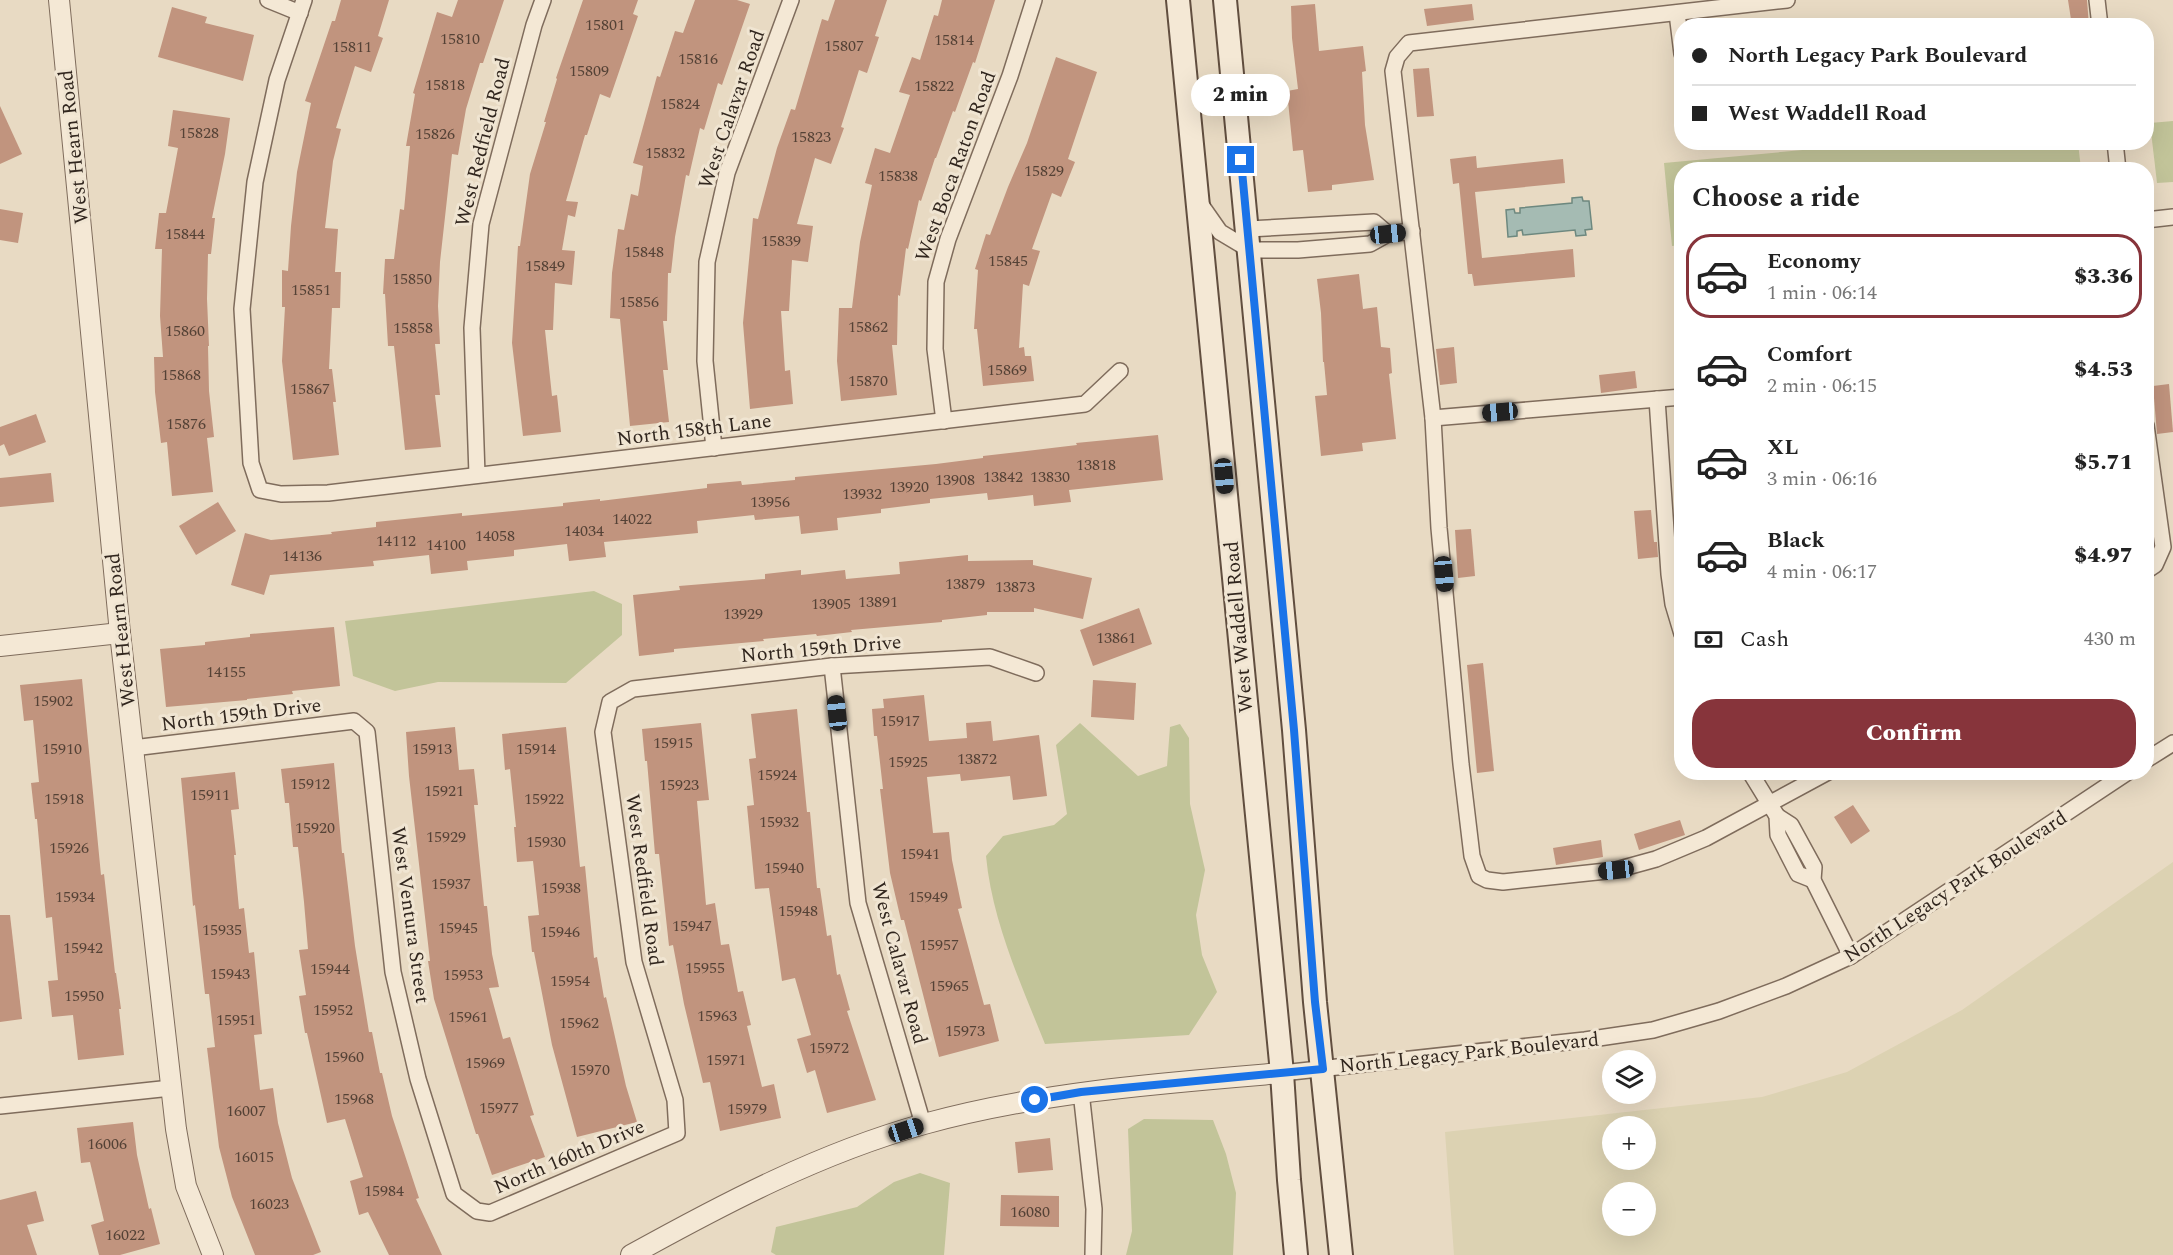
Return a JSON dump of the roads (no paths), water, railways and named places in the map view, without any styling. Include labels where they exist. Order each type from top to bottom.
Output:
[{"type":"main road","name":"West Waddell Road","points":[[1178,0],[1282,1073],[1296,1255]]},
{"type":"main road","points":[[1225,0],[1294,730],[1315,1002],[1341,1255]]},
{"type":"street","name":"West Hearn Road","points":[[59,0],[120,633],[176,1129],[186,1186],[213,1255]]},
{"type":"street","points":[[268,0],[302,7]]},
{"type":"street","name":"West Redfield Road","points":[[477,475],[472,328],[481,224],[534,25],[543,0]]},
{"type":"street","name":"West Calavar Road","points":[[714,448],[705,361],[707,262],[727,173],[791,0]]},
{"type":"street","name":"West Boca Raton Road","points":[[944,421],[935,349],[936,282],[948,239],[1010,76],[1034,0]]},
{"type":"street","points":[[1787,0],[1409,44],[1397,57],[1393,71],[1433,418],[1439,528],[1461,764],[1472,856],[1479,876],[1503,882],[1616,870],[1656,859],[1774,809],[1816,780]]},
{"type":"street","points":[[2097,0],[2099,18]]},
{"type":"street","name":"North 158th Lane","points":[[302,7],[277,80],[255,182],[243,309],[251,463],[260,490],[281,494],[328,493],[1085,404],[1120,371]]},
{"type":"street","points":[[1677,13],[1678,18]]},
{"type":"street","points":[[1198,201],[1220,232],[1298,250],[1370,244],[1388,234],[1412,231]]},
{"type":"street","points":[[2154,219],[2173,217]]},
{"type":"street","points":[[1249,240],[1374,222],[1388,234]]},
{"type":"street","points":[[1433,418],[1674,398]]},
{"type":"street","points":[[1657,399],[1670,584],[1674,607]]},
{"type":"street","points":[[2154,482],[2163,547],[2154,566]]},
{"type":"street","points":[[0,646],[120,633]]},
{"type":"street","name":"North 159th Drive","points":[[610,702],[633,689],[832,666],[990,657],[1036,673]]},
{"type":"street","name":"West Calavar Road","points":[[832,666],[858,903],[923,1124]]},
{"type":"street","name":"West Redfield Road","points":[[610,702],[603,732],[634,962],[675,1100],[677,1133]]},
{"type":"street","name":"North 159th Drive","points":[[133,748],[354,720]]},
{"type":"street","name":"West Ventura Street","points":[[354,720],[366,732],[393,972],[418,1079],[454,1194],[477,1211]]},
{"type":"street","points":[[2154,755],[2173,742]]},
{"type":"street","points":[[1755,780],[1774,809],[1791,825],[1814,867],[1812,880],[1851,956]]},
{"type":"street","name":"North Legacy Park Boulevard","points":[[631,1255],[799,1168],[923,1124],[1081,1092],[1323,1069],[1586,1040],[1653,1030],[1728,1008],[1786,986],[1851,956],[2116,780]]},
{"type":"street","points":[[1774,809],[1778,835],[1798,874],[1812,880]]},
{"type":"street","points":[[1786,850],[1800,843]]},
{"type":"street","points":[[0,1106],[171,1088]]},
{"type":"street","points":[[1081,1092],[1094,1209],[1093,1255]]},
{"type":"street","name":"North 160th Drive","points":[[477,1211],[490,1213],[677,1133]]},
{"type":"water","points":[[1582,197],[1583,201],[1589,201],[1592,229],[1585,230],[1586,235],[1576,236],[1575,230],[1523,235],[1522,230],[1517,231],[1517,236],[1508,237],[1506,210],[1514,209],[1515,213],[1520,213],[1520,208],[1572,203],[1572,198]]}]
